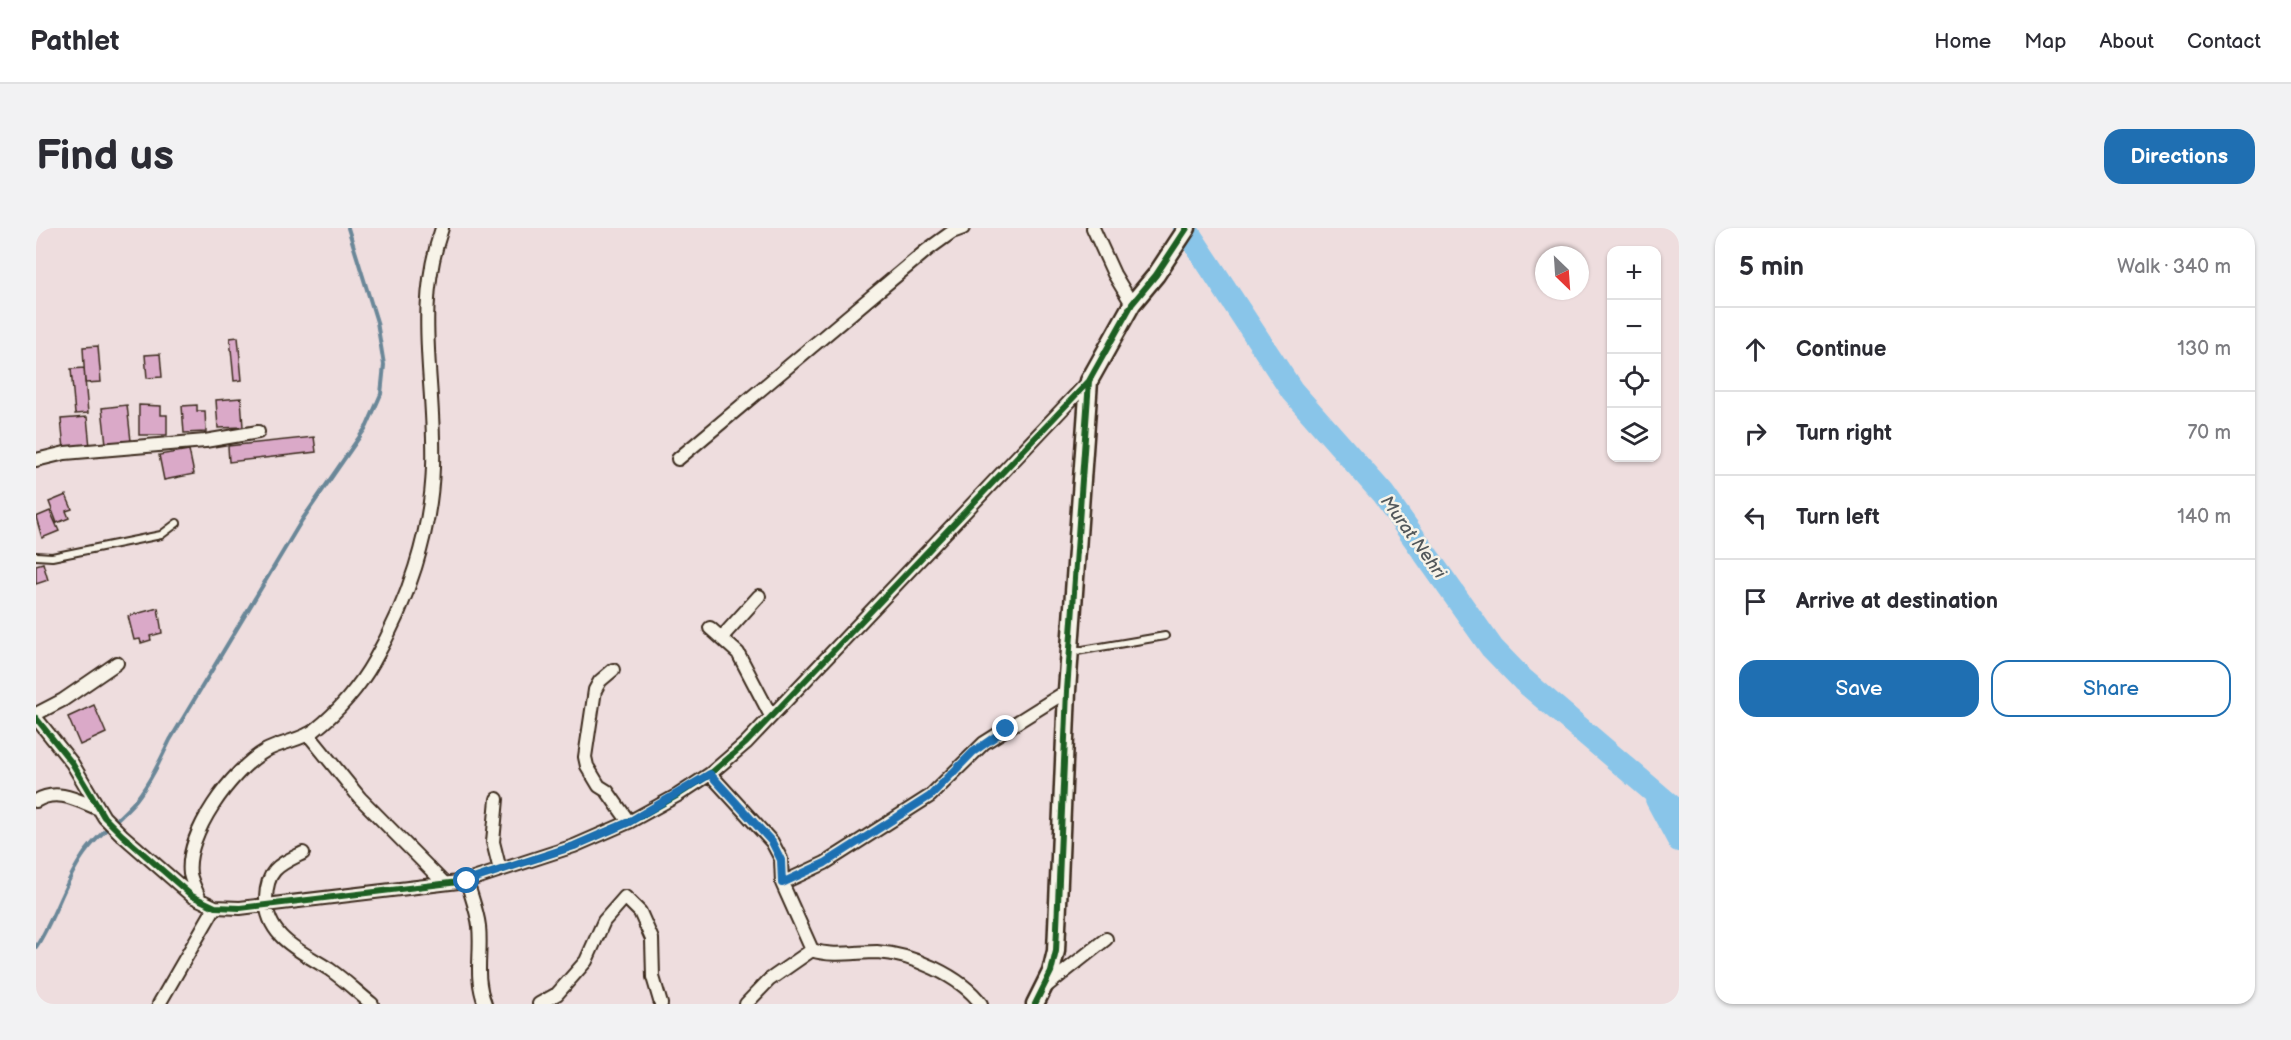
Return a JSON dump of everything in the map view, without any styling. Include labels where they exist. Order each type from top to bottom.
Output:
[{"type":"street","points":[[200,900],[190,875],[190,860],[195,841],[206,817],[231,781],[251,761],[281,742],[308,735],[349,697],[374,663],[395,620],[420,545],[433,467],[431,393],[425,335],[429,271],[442,228]]},
{"type":"street","points":[[678,459],[927,250],[952,232],[963,228]]},
{"type":"street","points":[[1093,228],[1114,274],[1132,304]]},
{"type":"street","points":[[117,663],[36,716],[72,763],[101,813],[122,835],[192,896],[215,907],[240,908],[467,881],[574,846],[629,822],[710,774],[771,716],[1089,381],[1132,304],[1156,275],[1187,228]]},
{"type":"street","points":[[1039,997],[1051,972],[1056,951],[1067,691],[1089,381]]},
{"type":"street","points":[[36,460],[65,453],[205,441],[258,432]]},
{"type":"street","points":[[722,637],[759,596]]},
{"type":"street","points":[[710,628],[738,652],[771,716]]},
{"type":"street","points":[[612,670],[600,681],[595,690],[585,757],[593,778],[607,791],[629,822]]},
{"type":"street","points":[[782,883],[825,863],[930,796],[984,743],[1067,691]]},
{"type":"street","points":[[308,735],[390,830],[444,883]]},
{"type":"street","points":[[710,774],[772,842],[781,860],[782,883],[812,950]]},
{"type":"street","points":[[36,801],[51,794],[68,796],[101,813]]},
{"type":"street","points":[[497,799],[493,843],[501,870]]},
{"type":"street","points":[[303,853],[279,866],[267,883],[266,904],[272,926],[289,944],[335,974],[372,1004]]},
{"type":"street","points":[[467,881],[477,913],[479,928],[477,972],[486,1004]]},
{"type":"street","points":[[538,1004],[557,994],[586,962],[604,921],[625,897],[640,912],[652,939],[653,977],[661,1004]]},
{"type":"street","points":[[159,1004],[215,907]]},
{"type":"street","points":[[1039,997],[1106,939]]},
{"type":"street","points":[[746,1004],[770,980],[812,950],[880,952],[941,969],[973,993],[981,1004]]},
{"type":"lane","points":[[36,556],[52,557],[160,535],[177,523]]},
{"type":"lane","points":[[1070,652],[1166,636]]},
{"type":"building","points":[[238,337],[242,380],[234,381],[230,338]]},
{"type":"building","points":[[98,346],[101,382],[85,383],[83,347]]},
{"type":"building","points":[[160,354],[162,377],[147,378],[145,355]]},
{"type":"building","points":[[84,368],[88,413],[75,414],[71,369]]},
{"type":"building","points":[[241,398],[243,427],[218,428],[216,400]]},
{"type":"building","points":[[127,405],[131,441],[106,444],[102,408]]},
{"type":"building","points":[[139,405],[161,406],[161,415],[167,415],[167,435],[139,435]]},
{"type":"building","points":[[197,405],[197,411],[205,411],[206,432],[184,433],[182,406]]},
{"type":"building","points":[[87,417],[90,447],[64,449],[61,419]]},
{"type":"building","points":[[314,437],[316,452],[229,462],[228,446]]},
{"type":"building","points":[[189,450],[194,474],[164,480],[159,455]]},
{"type":"building","points":[[66,495],[72,509],[66,511],[69,518],[57,523],[49,502]]},
{"type":"building","points":[[50,511],[59,531],[42,538],[36,517]]},
{"type":"building","points":[[43,563],[48,580],[36,584],[36,565]]},
{"type":"building","points":[[158,608],[162,633],[150,636],[151,640],[141,643],[140,639],[134,640],[128,616]]},
{"type":"building","points":[[94,705],[106,733],[80,745],[68,717]]},
{"type":"waterway","points":[[36,947],[82,857],[136,800],[146,786],[170,740],[302,520],[367,426],[381,394],[384,365],[377,322],[348,228]]},
{"type":"waterway","name":"Murat Nehri","points":[[1185,228],[1292,391],[1383,494],[1492,648],[1523,680],[1679,813]]},
{"type":"waterway","points":[[1657,799],[1679,840]]},
{"type":"cycle path","points":[[1035,1004],[1051,972],[1056,951],[1067,691],[1089,381],[1132,304],[1156,275],[1187,228]]},
{"type":"cycle path","points":[[36,718],[72,763],[104,817],[192,896],[215,907],[240,908],[467,881],[574,846],[629,822],[710,774],[746,743],[1089,381]]},
{"type":"route","points":[[467,881],[574,846],[629,822],[710,774],[772,842],[781,860],[782,883],[825,863],[930,796],[973,752],[1006,729]]}]
